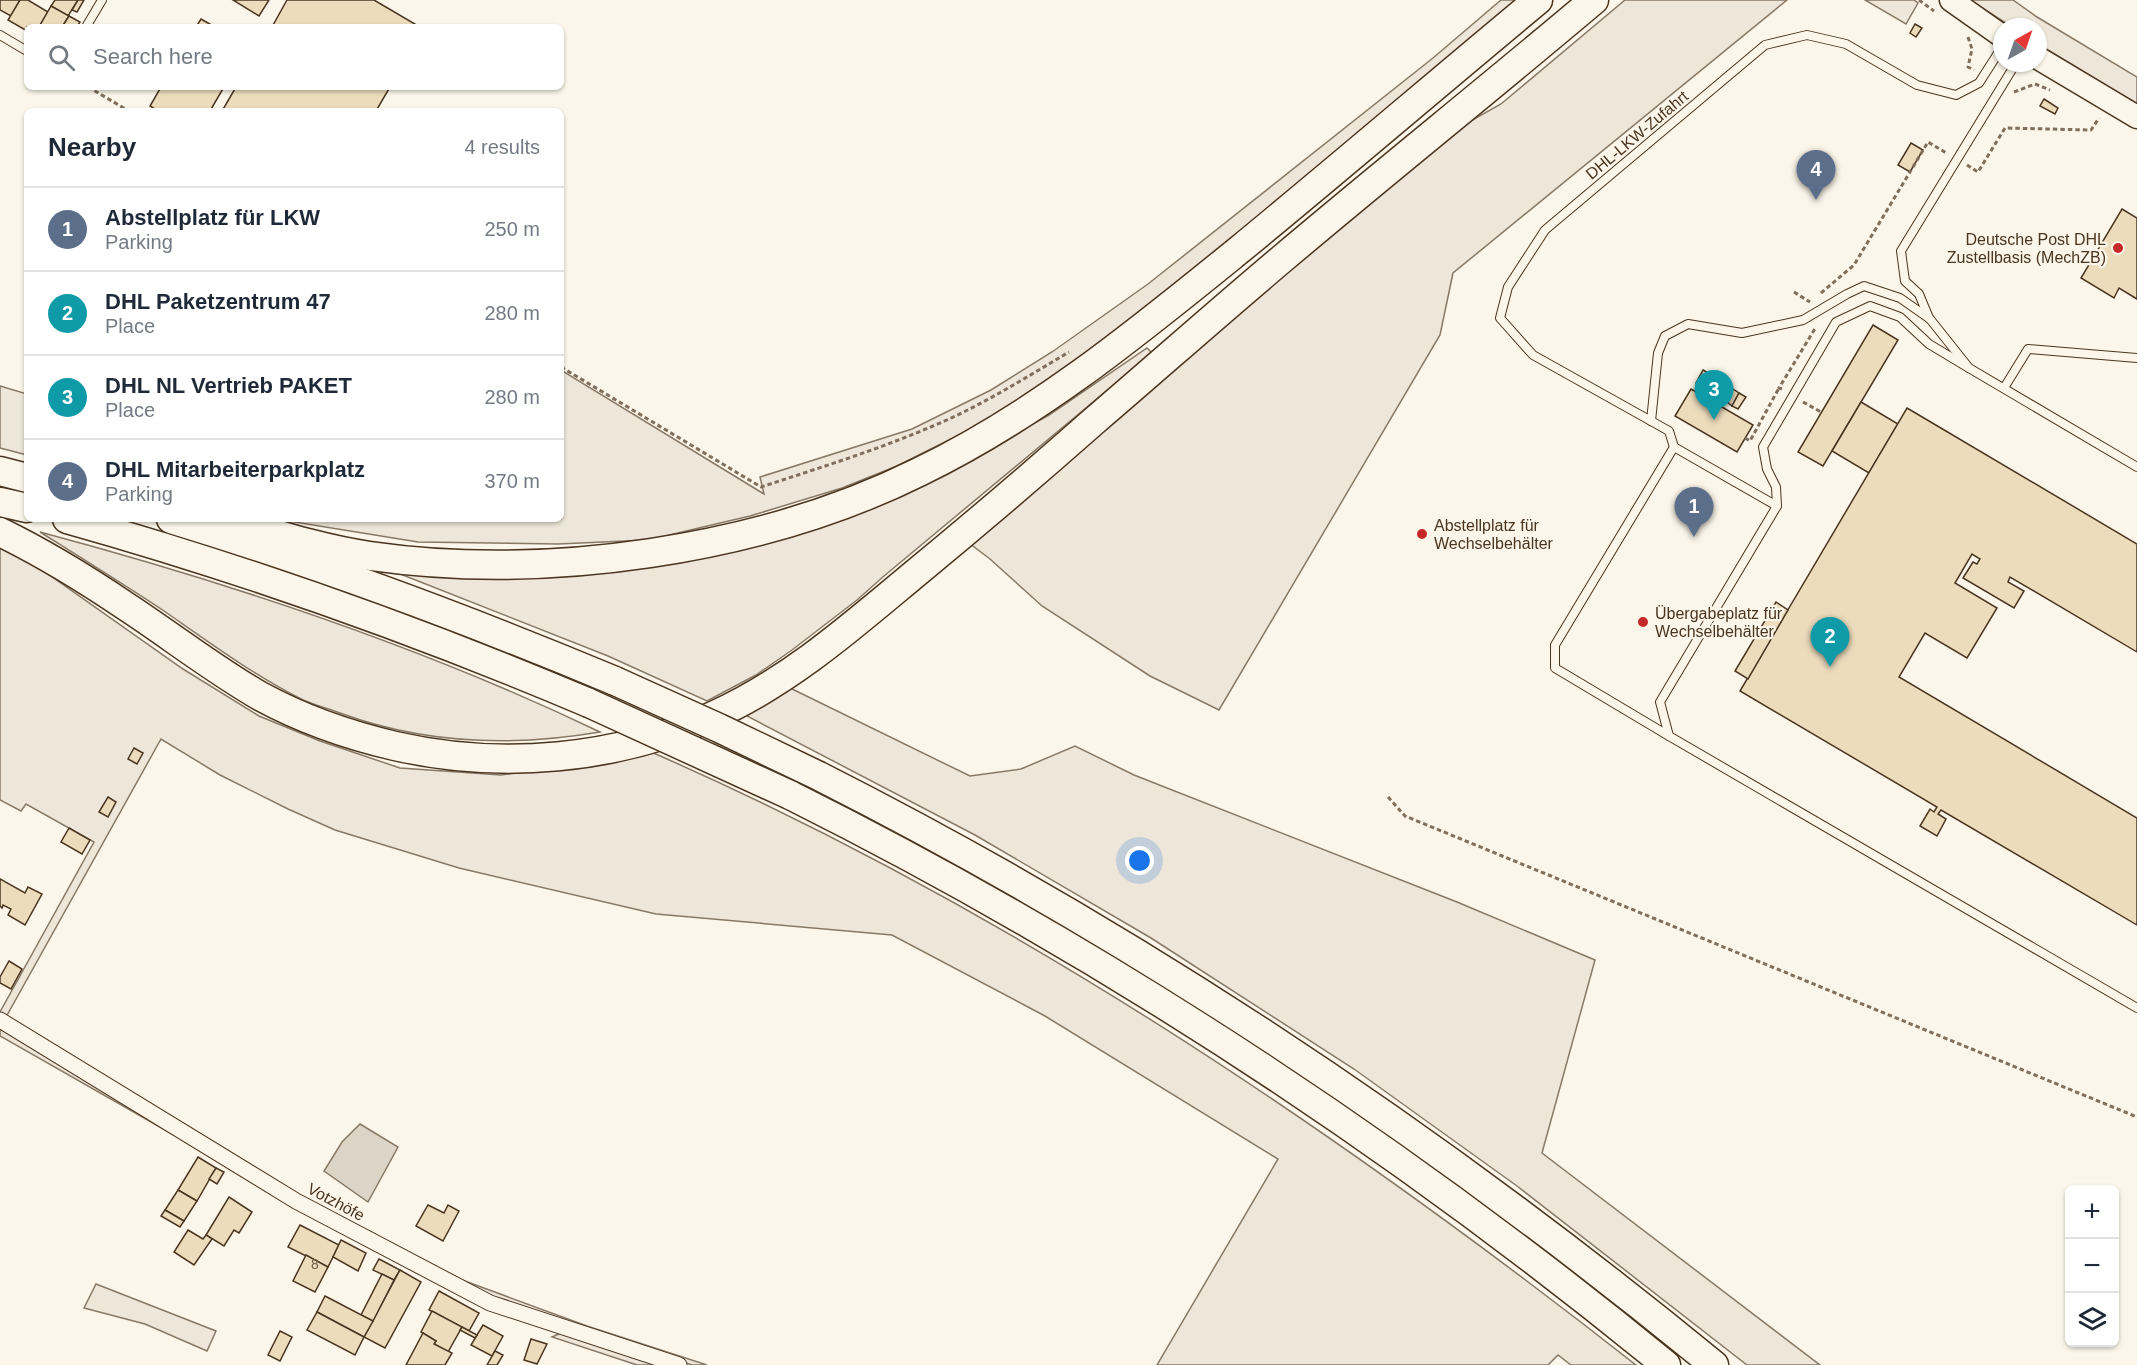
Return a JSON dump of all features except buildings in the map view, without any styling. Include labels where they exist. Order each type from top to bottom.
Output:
[{"type":"highway","points":[[235,522],[303,542],[372,556],[442,562],[531,563],[630,555],[723,540],[786,523],[870,495],[931,467],[976,442],[1050,396],[1107,356],[1312,190],[1538,0]]},
{"type":"highway","points":[[0,532],[63,566],[123,604],[210,665],[260,695],[300,715],[358,736],[400,747],[441,754],[516,758],[578,753],[627,745],[664,734],[718,714],[756,694],[792,672],[855,624],[1025,482],[1283,258],[1594,0]]},
{"type":"highway","points":[[0,502],[24,507]]},
{"type":"highway","points":[[77,522],[219,565],[342,606],[474,656],[589,703],[790,795],[874,837],[997,904],[1108,969],[1326,1110],[1552,1275],[1666,1365]]},
{"type":"highway","points":[[181,522],[265,548],[422,603],[615,681],[819,776],[927,832],[1047,899],[1156,964],[1276,1041],[1391,1119],[1494,1194],[1578,1257],[1714,1365]]},
{"type":"main road","points":[[1950,0],[1993,30]]},
{"type":"main road","points":[[2047,63],[2137,117]]},
{"type":"street","name":"Votzhöfe","points":[[0,1020],[296,1201],[490,1303],[679,1365]]},
{"type":"lane","points":[[88,24],[102,0]]},
{"type":"lane","points":[[0,35],[24,49]]},
{"type":"lane","name":"DHL-LKW-Zufahrt","points":[[1651,421],[1533,355],[1500,318],[1508,287],[1545,230],[1765,45],[1807,35],[1846,44],[1917,85],[1956,95],[1979,83],[1993,61]]},
{"type":"lane","points":[[1929,319],[1919,294],[1905,281],[1901,251],[2010,72]]},
{"type":"lane","points":[[1777,506],[1674,447],[1669,431],[1651,421],[1658,353],[1665,336],[1688,324],[1742,333],[1803,320],[1863,286],[1900,298],[1929,319],[1969,368]]},
{"type":"lane","points":[[1670,736],[1660,702],[1777,506],[1776,487],[1767,469],[1763,447],[1836,322],[1870,306],[1900,317],[1929,344],[2137,466]]},
{"type":"lane","points":[[2004,388],[2028,350],[2137,358]]},
{"type":"lane","points":[[1674,447],[1555,645],[1555,668],[2137,1008]]},
{"type":"path","points":[[93,90],[124,108]]},
{"type":"path","points":[[1794,291],[1810,303]]},
{"type":"path","points":[[564,369],[761,487],[934,426],[1011,387],[1077,347]]},
{"type":"path","points":[[1745,438],[1750,441],[1779,388]]},
{"type":"path","points":[[1388,797],[1405,816],[2137,1117]]},
{"type":"shaded area","points":[[1501,0],[1522,0],[1242,238],[1013,408],[897,466],[842,488],[750,516],[648,540],[558,544],[418,542],[295,522],[564,522],[564,372],[764,494],[760,477],[912,429],[991,390],[1052,352],[1148,284],[1433,58]]},
{"type":"shaded area","points":[[1625,0],[1787,0],[1453,273],[1440,335],[1219,710],[1150,676],[1042,606],[990,559],[965,540],[1460,127],[1501,104]]},
{"type":"shaded area","points":[[1865,0],[1914,0],[1918,3],[1906,24]]},
{"type":"shaded area","points":[[1970,0],[2013,0],[2039,18],[1998,18]]},
{"type":"shaded area","points":[[2047,23],[2137,77],[2137,104],[2047,49]]},
{"type":"shaded area","points":[[1147,348],[1152,353],[857,600],[756,675],[707,701],[608,656],[380,566],[580,568],[965,461],[1049,415]]},
{"type":"shaded area","points":[[0,386],[24,393],[24,454],[0,448]]},
{"type":"shaded area","points":[[40,532],[254,595],[395,644],[600,732],[534,740],[468,740],[436,737],[372,723],[310,703],[249,669]]},
{"type":"shaded area","points":[[0,540],[183,669],[259,716],[320,741],[400,768],[501,775],[598,762],[642,748],[775,809],[905,876],[1033,948],[1158,1025],[1281,1105],[1402,1189],[1636,1365],[1571,1365],[1558,1355],[1548,1365],[1157,1365],[1278,1159],[1045,1016],[892,935],[656,914],[459,868],[335,830],[220,775],[161,739],[6,1017],[0,1012],[94,842],[26,804],[21,811],[0,800]]},
{"type":"shaded area","points":[[786,686],[970,776],[1021,769],[1075,746],[1134,775],[1457,902],[1595,960],[1542,1153],[1820,1365],[1747,1365],[1517,1186],[1354,1069],[1151,938],[975,835],[747,716]]},
{"type":"shaded area","points":[[0,1026],[145,1115],[174,1135],[0,1036]]},
{"type":"shaded area","points":[[360,1124],[398,1147],[368,1202],[324,1171],[342,1142]]},
{"type":"shaded area","points":[[462,1280],[587,1326],[707,1365],[692,1365],[485,1296]]},
{"type":"shaded area","points":[[96,1284],[216,1331],[207,1351],[145,1324],[84,1308]]},
{"type":"shaded area","points":[[563,1332],[663,1365],[637,1365],[552,1337]]},
{"type":"place","name":"DHL Mitarbeiterparkplatz","points":[[1816,200]]},
{"type":"place","name":"Deutsche Post DHL Zustellbasis (MechZB)","points":[[2118,248]]},
{"type":"place","name":"DHL NL Vertrieb PAKET","points":[[1714,420]]},
{"type":"place","name":"Abstellplatz für Wechselbehälter","points":[[1422,534]]},
{"type":"place","name":"Abstellplatz für LKW","points":[[1694,537]]},
{"type":"place","name":"Übergabeplatz für Wechselbehälter","points":[[1643,622]]},
{"type":"place","name":"DHL Paketzentrum 47","points":[[1830,667]]}]
